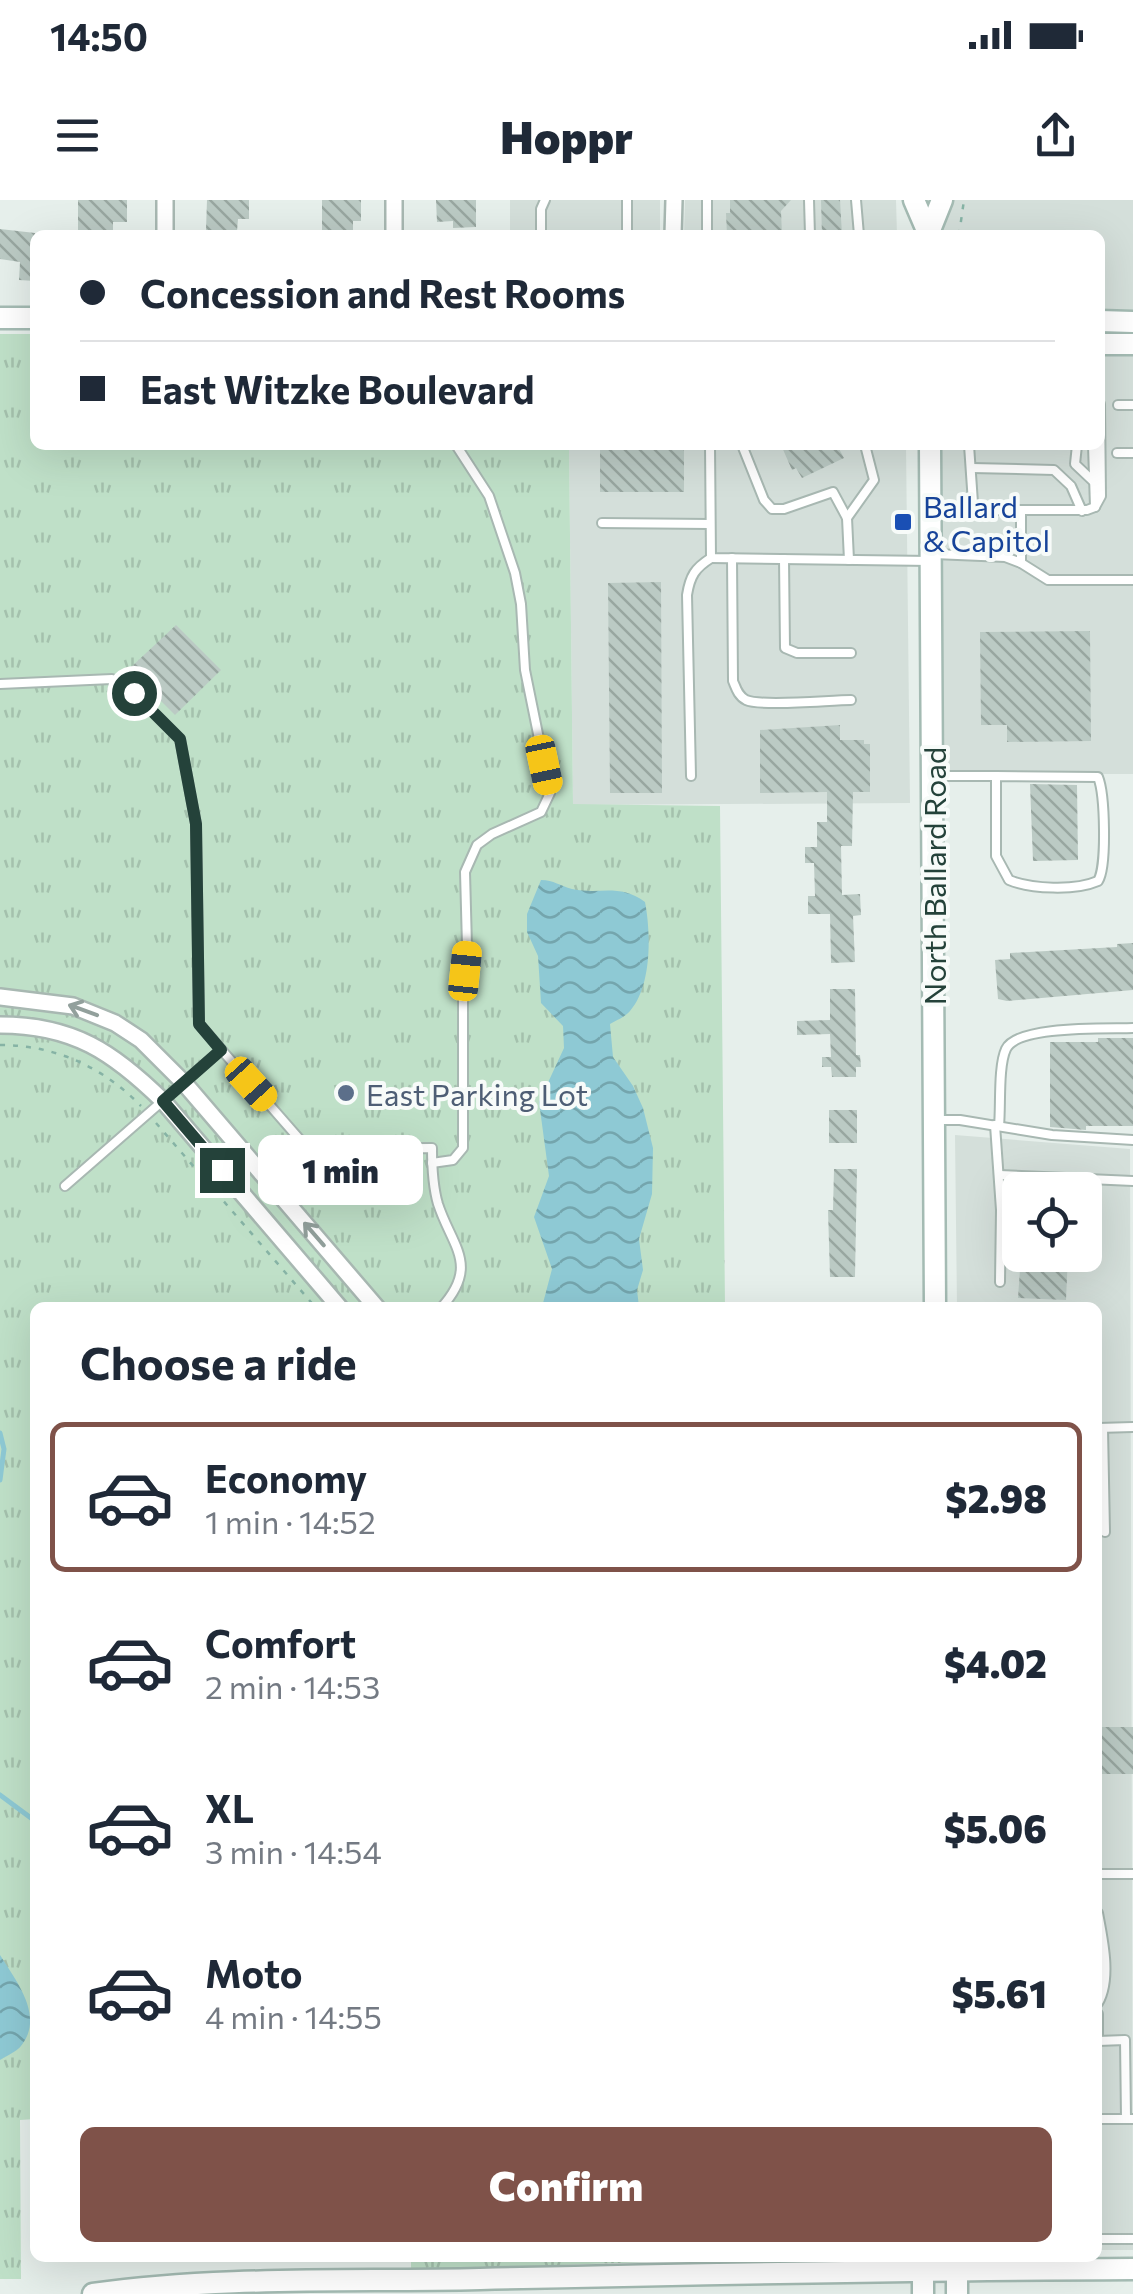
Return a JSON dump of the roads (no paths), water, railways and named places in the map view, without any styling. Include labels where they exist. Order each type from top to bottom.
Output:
[{"type":"main road","points":[[914,200],[926,230]]},
{"type":"main road","points":[[930,230],[942,200]]},
{"type":"main road","points":[[0,318],[30,318]]},
{"type":"main road","points":[[1105,320],[1133,322]]},
{"type":"main road","points":[[1105,344],[1133,344]]},
{"type":"main road","name":"North Ballard Road","points":[[930,450],[935,1302]]},
{"type":"main road","points":[[923,2264],[923,2294]]},
{"type":"main road","points":[[957,2264],[957,2294]]},
{"type":"main road","points":[[93,2294],[138,2288],[728,2265],[957,2264],[1133,2269]]},
{"type":"street","points":[[164,200],[164,230]]},
{"type":"street","points":[[394,200],[394,230]]},
{"type":"street","points":[[673,230],[674,200]]},
{"type":"street","points":[[0,997],[54,1001],[115,1022],[141,1040],[185,1084],[372,1302]]},
{"type":"street","points":[[0,1025],[37,1026],[81,1039],[119,1060],[163,1101],[335,1302]]},
{"type":"lane","points":[[540,230],[545,200]]},
{"type":"lane","points":[[626,230],[628,200]]},
{"type":"lane","points":[[707,200],[707,230]]},
{"type":"lane","points":[[809,200],[810,230]]},
{"type":"lane","points":[[856,200],[858,230]]},
{"type":"lane","points":[[1118,405],[1133,405]]},
{"type":"lane","points":[[432,1163],[453,1160],[463,1148],[463,996],[468,946],[465,872],[477,845],[541,812],[550,793],[525,670],[514,572],[488,496],[459,450]]},
{"type":"lane","points":[[710,450],[711,558]]},
{"type":"lane","points":[[744,450],[764,500],[772,509],[784,509],[833,492],[847,518],[849,560]]},
{"type":"lane","points":[[847,518],[874,480],[865,450]]},
{"type":"lane","points":[[970,450],[973,503],[978,510],[1082,511],[1094,507]]},
{"type":"lane","points":[[1076,450],[1075,464],[1092,481]]},
{"type":"lane","points":[[1092,450],[1094,507]]},
{"type":"lane","points":[[1094,507],[1102,485],[1101,450]]},
{"type":"lane","points":[[1116,454],[1133,453]]},
{"type":"lane","points":[[972,468],[1054,470],[1071,486],[1082,511]]},
{"type":"lane","points":[[1021,512],[1022,563]]},
{"type":"lane","points":[[602,523],[710,524]]},
{"type":"lane","points":[[690,776],[687,596],[696,568],[711,558],[1005,557],[1048,580],[1133,580]]},
{"type":"lane","points":[[732,558],[733,681],[737,692],[748,701],[851,700]]},
{"type":"lane","points":[[784,559],[785,648],[797,653],[851,653]]},
{"type":"lane","points":[[0,684],[112,679],[134,693],[180,739],[196,824],[199,1024],[308,1149],[432,1148],[438,1202],[462,1258],[460,1278],[445,1302]]},
{"type":"lane","points":[[932,776],[996,776],[1098,778],[1103,866],[1098,881],[1081,886],[1024,886],[1004,876],[996,856],[996,776]]},
{"type":"lane","points":[[1000,1282],[997,1126],[1004,1052],[1014,1040],[1031,1033],[1133,1028]]},
{"type":"lane","points":[[66,1186],[221,1050]]},
{"type":"lane","points":[[934,1120],[1052,1135],[1133,1140]]},
{"type":"lane","points":[[999,1175],[1133,1181]]},
{"type":"lane","points":[[1102,1428],[1133,1427]]},
{"type":"lane","points":[[1102,1480],[1104,1532]]},
{"type":"lane","points":[[1102,1874],[1133,1874]]},
{"type":"lane","points":[[1102,1947],[1102,1996]]},
{"type":"lane","points":[[1102,2041],[1129,2040],[1130,2119],[1102,2119]]},
{"type":"lane","points":[[1102,2238],[1133,2239]]},
{"type":"water","points":[[541,880],[582,891],[618,891],[645,902],[649,944],[642,988],[630,1011],[610,1024],[613,1057],[643,1108],[653,1148],[652,1194],[639,1239],[643,1270],[637,1290],[638,1302],[543,1302],[552,1269],[534,1217],[549,1176],[539,1102],[564,1048],[563,1026],[541,1003],[538,956],[527,932],[527,914]]},
{"type":"water","points":[[0,1955],[26,1999],[30,2023],[21,2046],[0,2060]]},
{"type":"waterway","points":[[0,1433],[4,1449],[0,1480]]},
{"type":"waterway","points":[[0,1795],[30,1817]]},
{"type":"place","name":"Ballard & Capitol","points":[[903,522]]},
{"type":"place","name":"East Parking Lot","points":[[346,1093]]}]
